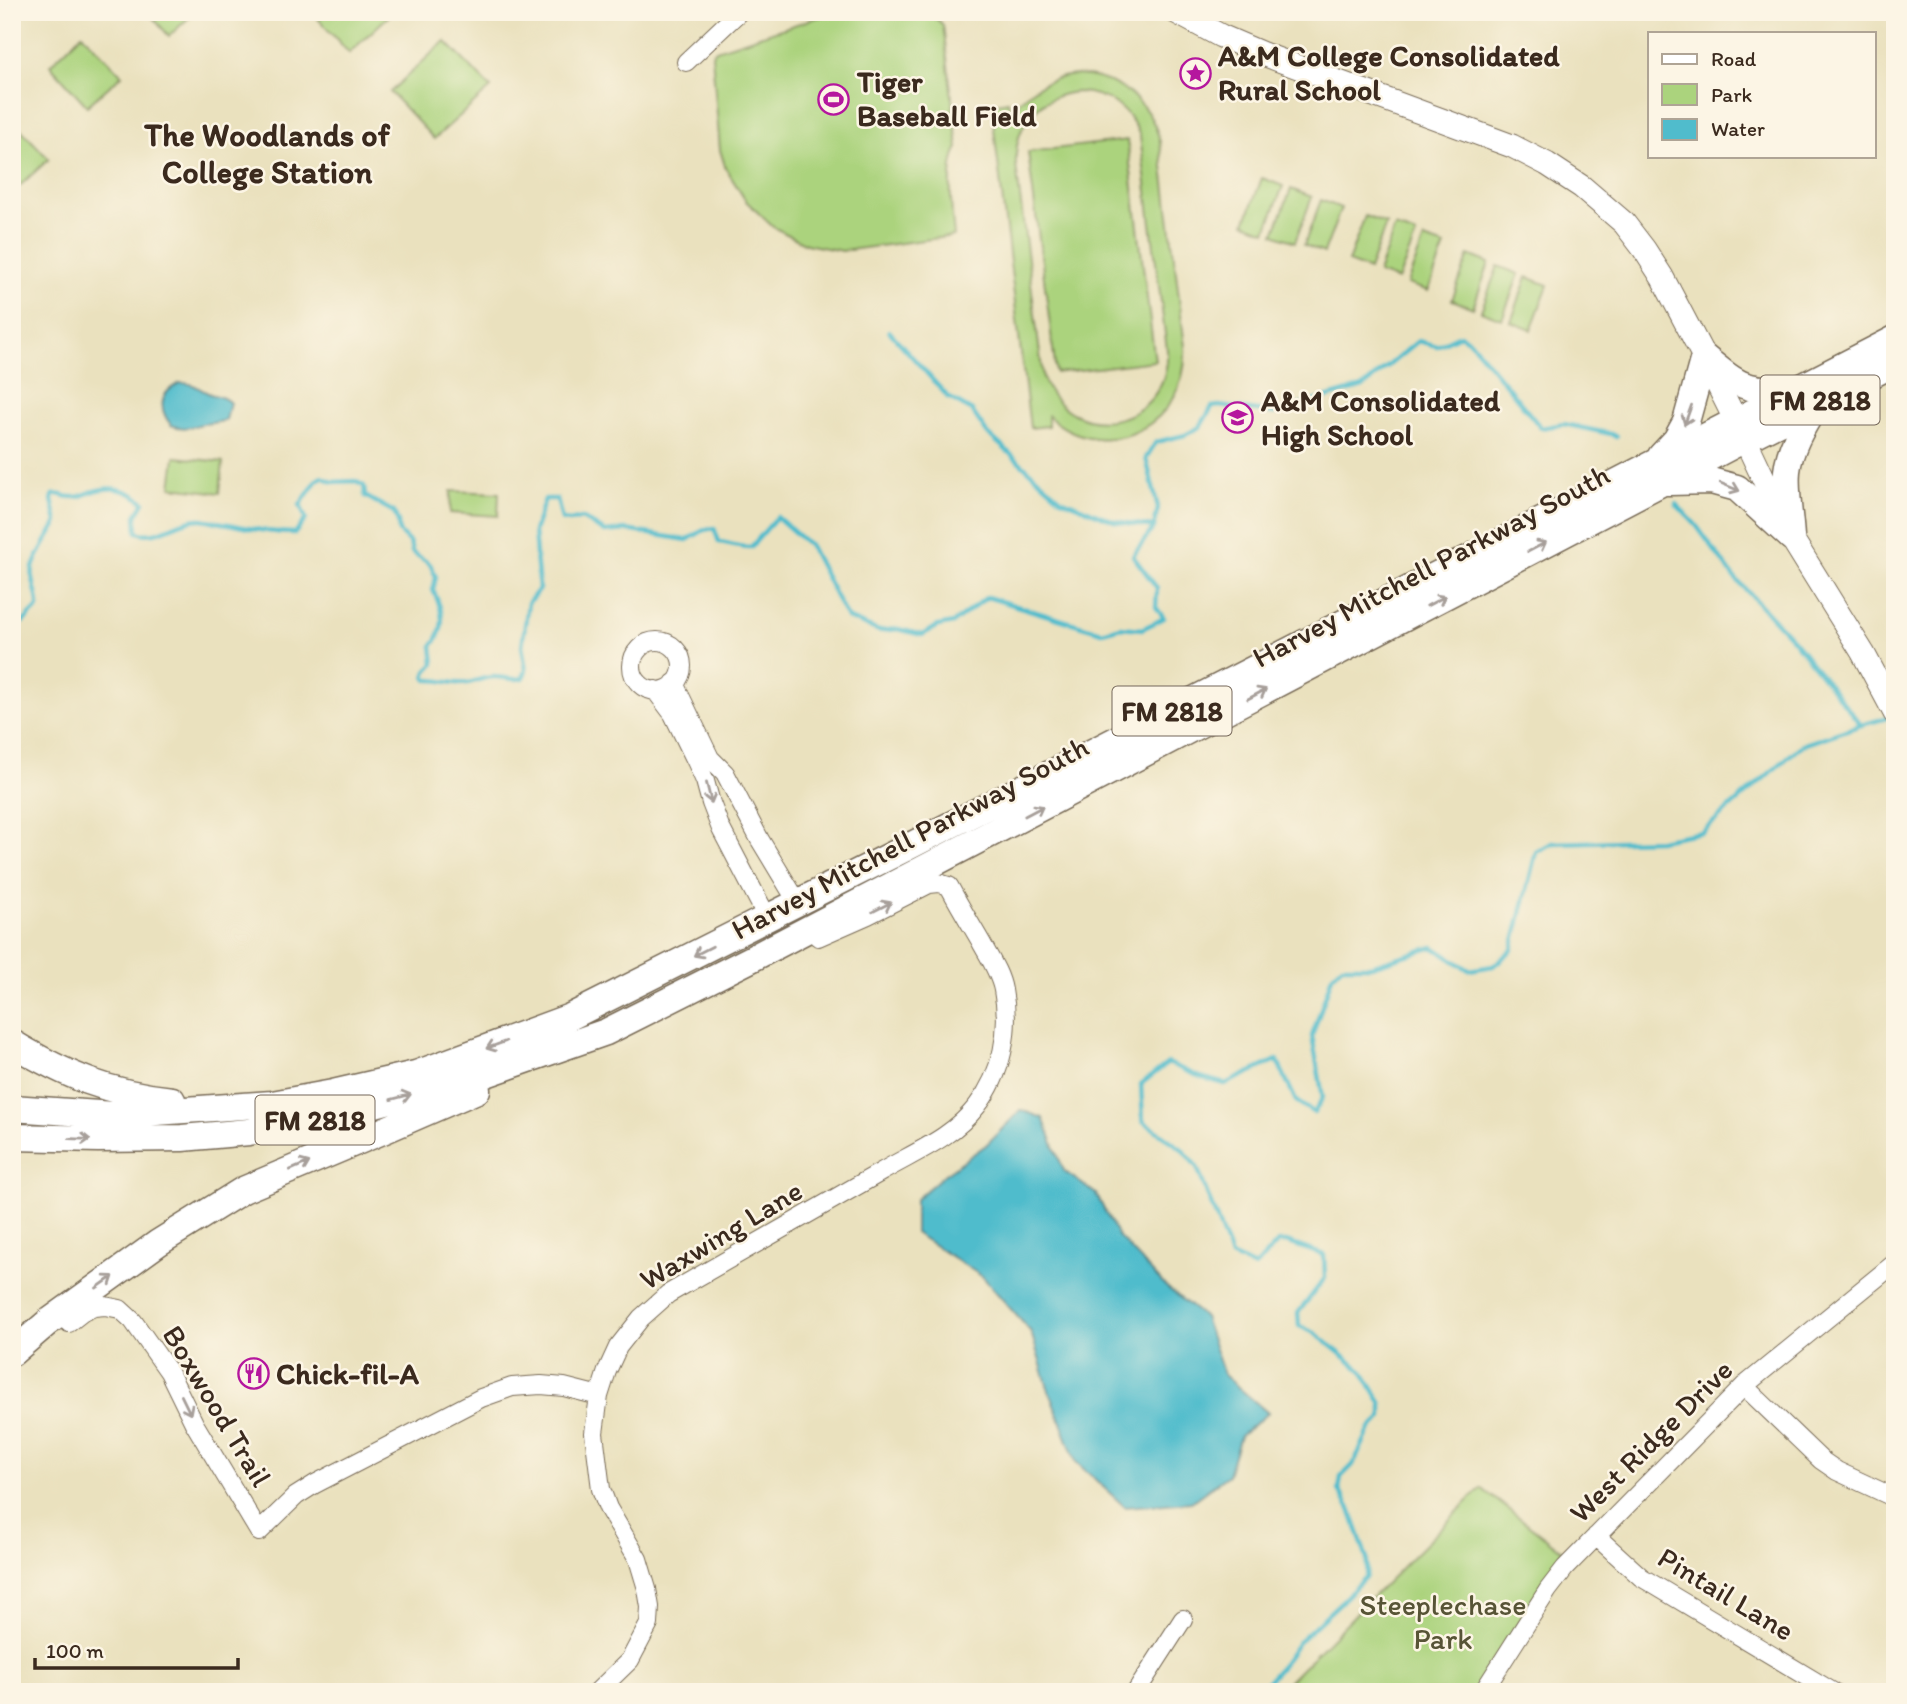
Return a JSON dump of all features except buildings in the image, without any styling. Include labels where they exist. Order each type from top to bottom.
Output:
[{"type":"highway","name":"Harvey Mitchell Parkway South","points":[[12,1108],[113,1115],[272,1104],[416,1074],[570,1017],[1658,473],[1809,395],[1895,339]]},
{"type":"highway","points":[[1704,357],[1733,382],[1764,391],[1809,395],[1787,472],[1791,537],[1737,488],[1658,473],[1686,422],[1704,357]]},
{"type":"highway","name":"Harvey Mitchell Parkway South","points":[[1809,395],[1895,363]]},
{"type":"highway","name":"Harvey Mitchell Parkway South","points":[[12,1137],[182,1138],[249,1132],[320,1119],[486,1074],[606,1032],[962,849],[1658,473]]},
{"type":"highway","points":[[12,1355],[47,1323],[147,1251],[243,1190],[606,1032]]},
{"type":"highway","points":[[12,1043],[84,1081],[139,1096],[183,1101],[272,1104]]},
{"type":"main road","points":[[1176,12],[1262,54],[1512,146],[1566,176],[1611,210],[1634,234],[1662,277],[1741,430],[1791,537],[1863,653],[1891,707]]},
{"type":"street","points":[[686,62],[739,12]]},
{"type":"street","points":[[660,641],[668,643],[678,653],[681,668],[674,683],[662,690],[655,690],[639,683],[632,669],[632,661],[645,643],[660,641]]},
{"type":"street","points":[[674,683],[710,758],[725,773],[760,840],[798,902]]},
{"type":"street","points":[[655,690],[673,714],[705,781],[722,828],[767,917]]},
{"type":"street","points":[[751,959],[824,934],[929,884],[949,886],[950,874],[962,849]]},
{"type":"street","name":"Waxwing Lane","points":[[597,1692],[631,1660],[649,1624],[650,1607],[638,1559],[608,1508],[601,1489],[594,1433],[599,1396],[607,1371],[618,1347],[641,1318],[668,1294],[943,1138],[962,1123],[978,1105],[996,1072],[1005,1041],[1006,1009],[1003,987],[994,966],[949,886]]},
{"type":"street","name":"West Ridge Drive","points":[[1483,1692],[1565,1568],[1744,1386],[1895,1263]]},
{"type":"street","name":"Boxwood Trail","points":[[12,1355],[33,1349],[83,1312],[94,1307],[105,1306],[120,1310],[133,1321],[169,1372],[202,1435],[259,1532],[296,1496],[324,1479],[481,1398],[512,1387],[541,1385],[564,1387],[599,1396]]},
{"type":"street","points":[[1744,1386],[1821,1460],[1837,1471],[1895,1499]]},
{"type":"street","name":"Pintail Lane","points":[[1597,1536],[1641,1577],[1833,1692]]},
{"type":"street","points":[[1136,1692],[1183,1619]]},
{"type":"green space","points":[[148,12],[195,12],[169,36]]},
{"type":"green space","points":[[312,12],[393,12],[349,53]]},
{"type":"green space","name":"Tiger Baseball Field","points":[[834,12],[929,12],[943,25],[958,148],[951,178],[954,236],[842,251],[806,244],[773,227],[746,201],[726,169],[720,150],[712,55],[716,50]]},
{"type":"green space","points":[[82,34],[122,75],[87,106],[50,65]]},
{"type":"green space","points":[[445,41],[491,88],[434,139],[390,92]]},
{"type":"green space","points":[[1090,76],[1118,86],[1140,103],[1149,114],[1160,142],[1185,347],[1183,374],[1174,398],[1159,416],[1140,430],[1118,437],[1095,438],[1071,431],[1048,416],[1048,426],[1030,428],[991,104],[1008,101],[1010,113],[1038,86],[1065,77]],"holes":[[[1077,92],[1088,93],[1116,104],[1130,117],[1140,136],[1167,350],[1164,376],[1153,396],[1137,411],[1117,419],[1096,420],[1075,414],[1057,400],[1043,378],[1016,165],[1019,137],[1031,115],[1050,99]]]},
{"type":"green space","points":[[12,120],[49,159],[14,191],[12,189]]},
{"type":"green space","points":[[1127,140],[1155,361],[1056,373],[1028,152]]},
{"type":"green space","points":[[1262,178],[1283,186],[1266,231],[1245,223]]},
{"type":"green space","points":[[1291,189],[1312,197],[1295,242],[1274,234]]},
{"type":"green space","points":[[1321,200],[1341,208],[1324,253],[1304,245]]},
{"type":"green space","points":[[1365,216],[1386,224],[1369,270],[1348,262]]},
{"type":"green space","points":[[1395,227],[1416,235],[1398,280],[1378,273]]},
{"type":"green space","points":[[1424,239],[1445,246],[1428,291],[1407,284]]},
{"type":"green space","points":[[1469,255],[1489,263],[1473,308],[1452,300]]},
{"type":"green space","points":[[1498,266],[1519,274],[1502,319],[1481,311]]},
{"type":"green space","points":[[1527,277],[1548,285],[1531,330],[1511,322]]},
{"type":"green space","points":[[175,457],[223,462],[220,493],[171,487]]},
{"type":"green space","points":[[451,491],[499,493],[498,516],[450,513]]},
{"type":"green space","name":"Steeplechase Park","points":[[1481,1488],[1564,1552],[1479,1692],[1278,1692]]},
{"type":"water","points":[[180,383],[192,385],[227,400],[230,403],[226,420],[186,428],[171,425],[164,413],[164,396]]},
{"type":"water","points":[[1021,1110],[1043,1118],[1064,1171],[1096,1194],[1118,1236],[1164,1285],[1204,1317],[1224,1375],[1268,1413],[1240,1436],[1228,1475],[1191,1502],[1125,1507],[1076,1462],[1049,1391],[1031,1332],[983,1277],[915,1233],[915,1200],[945,1174],[986,1145]]},
{"type":"waterway","points":[[889,331],[948,397],[972,411],[987,433],[1061,499],[1114,521],[1154,527]]},
{"type":"waterway","points":[[12,625],[23,622],[38,607],[32,572],[57,522],[53,495],[77,497],[106,489],[126,491],[144,502],[136,516],[137,532],[145,534],[201,519],[295,533],[306,519],[300,505],[322,477],[333,482],[355,481],[364,486],[365,496],[394,512],[399,532],[410,543],[412,552],[430,564],[436,577],[433,590],[442,625],[432,646],[434,664],[427,671],[427,680],[462,683],[491,677],[523,678],[526,670],[522,646],[528,603],[539,589],[534,531],[545,499],[557,499],[562,520],[582,518],[605,532],[626,530],[687,540],[704,530],[714,528],[719,542],[747,547],[751,547],[777,517],[810,546],[847,618],[879,631],[898,629],[922,635],[938,626],[953,623],[987,597],[1102,632],[1121,627],[1142,629],[1164,618],[1156,607],[1157,588],[1133,556],[1154,527],[1158,508],[1146,458],[1156,442],[1185,435],[1200,427],[1212,407],[1273,413],[1363,387],[1418,341],[1437,346],[1460,335],[1470,341],[1541,428],[1564,424],[1616,437]]},
{"type":"waterway","points":[[1676,504],[1696,525],[1733,576],[1794,641],[1861,725]]},
{"type":"waterway","points":[[1258,1692],[1299,1641],[1366,1576],[1367,1559],[1350,1509],[1339,1490],[1341,1477],[1353,1465],[1370,1429],[1382,1417],[1382,1404],[1362,1371],[1315,1333],[1299,1326],[1298,1313],[1325,1278],[1324,1255],[1286,1242],[1278,1242],[1255,1267],[1231,1256],[1197,1167],[1182,1149],[1143,1121],[1141,1084],[1168,1063],[1225,1084],[1277,1060],[1296,1101],[1314,1113],[1323,1097],[1312,1036],[1332,976],[1342,966],[1371,966],[1433,947],[1469,970],[1493,966],[1512,950],[1536,852],[1552,843],[1659,840],[1702,832],[1802,745],[1890,717]]},
{"type":"place","name":"A&M College Consolidated Rural School","points":[[1195,73]]},
{"type":"place","name":"Tiger Baseball Field","points":[[834,99]]},
{"type":"place","name":"A&M Consolidated High School","points":[[1238,418]]},
{"type":"place","name":"Chick-fil-A","points":[[253,1374]]},
{"type":"district","name":"The Woodlands of College Station","points":[[267,154]]}]
